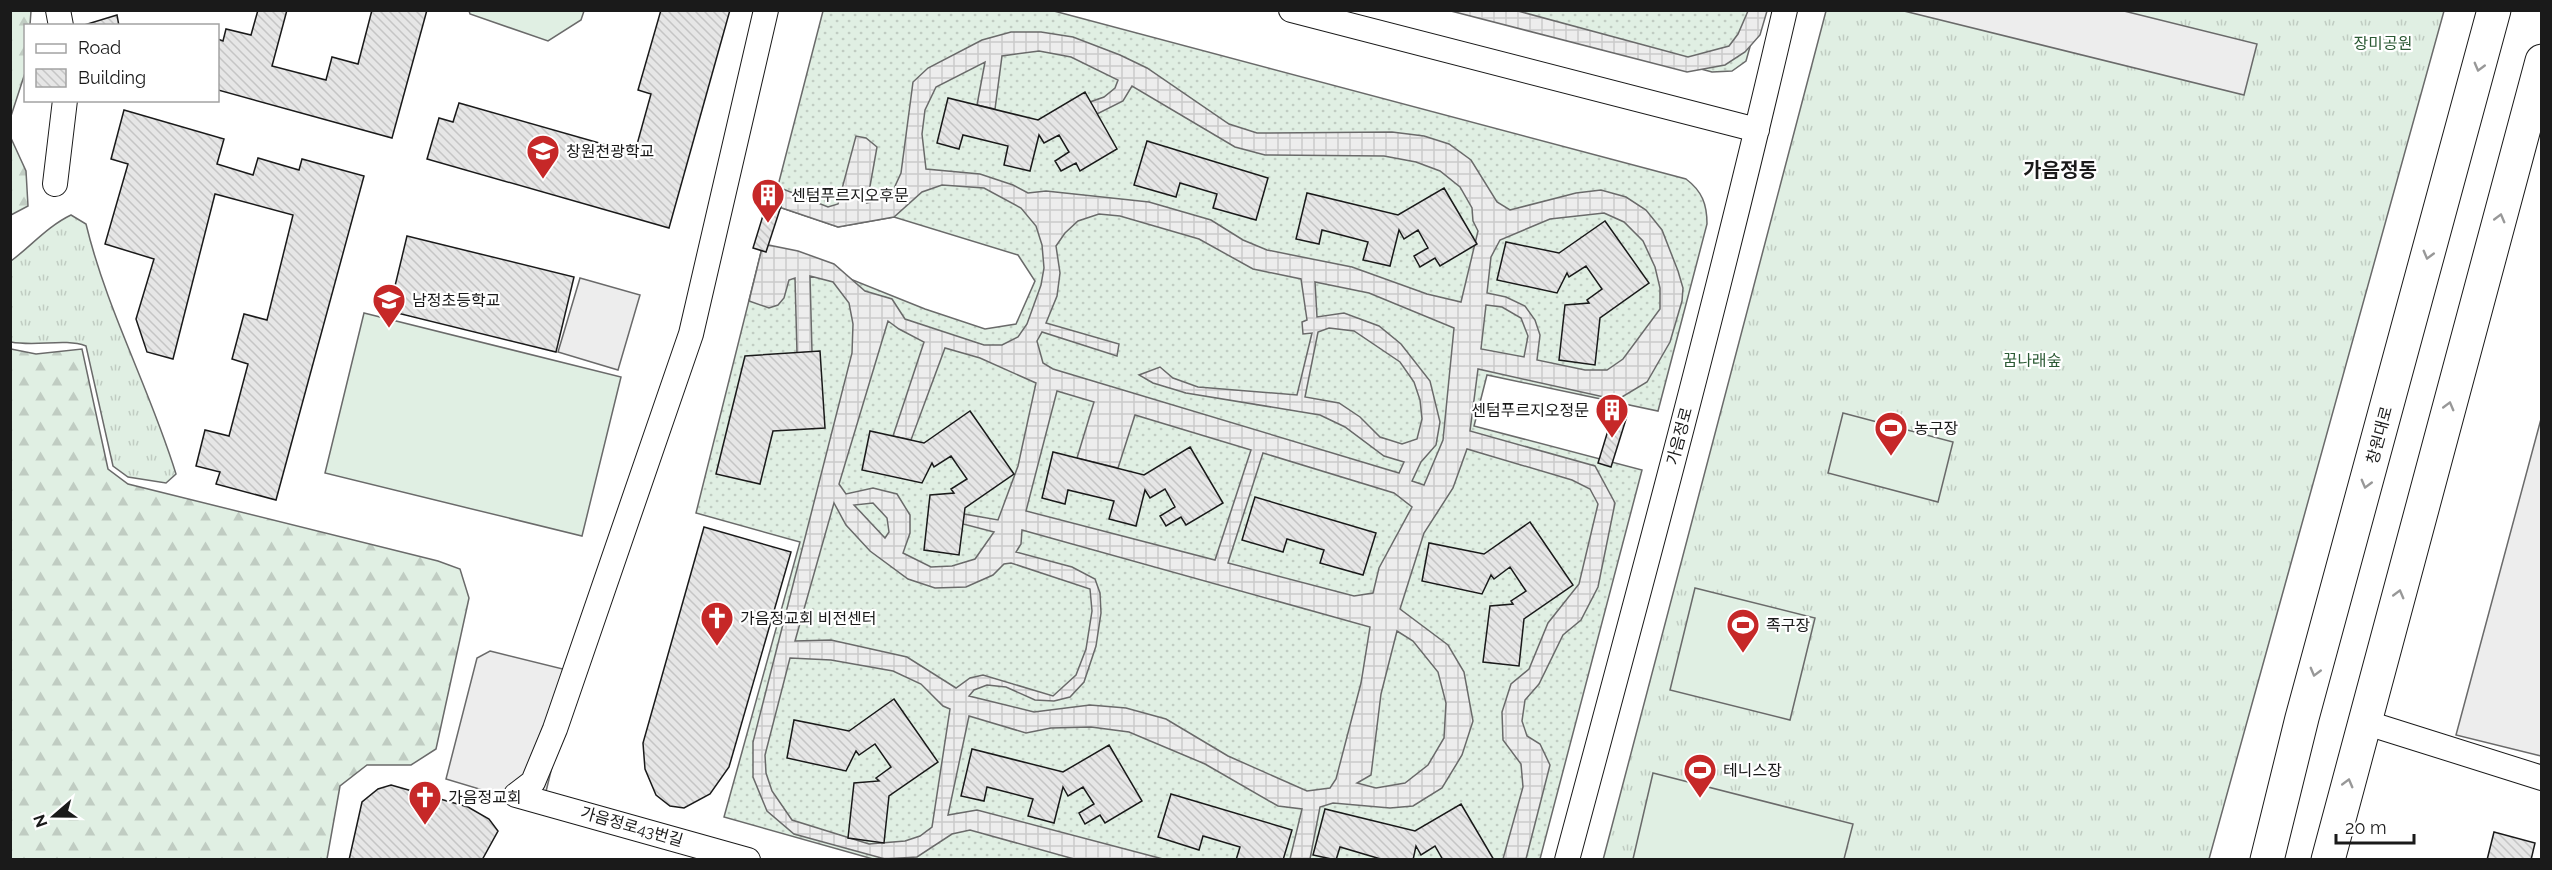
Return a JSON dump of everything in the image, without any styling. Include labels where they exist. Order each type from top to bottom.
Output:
[{"type":"main road","name":"창원대로","points":[[2267,860],[2302,718],[2494,10]]},
{"type":"main road","points":[[2328,860],[2541,62]]},
{"type":"street","name":"가음정로43번길","points":[[747,860],[516,795],[533,782],[555,729],[691,334],[766,10]]},
{"type":"street","points":[[1291,10],[1757,130]]},
{"type":"street","name":"가음정로","points":[[1567,860],[1681,433],[1785,10]]},
{"type":"street","points":[[55,184],[65,102]]},
{"type":"street","points":[[2364,722],[2541,778]]},
{"type":"green space","points":[[11,10],[31,11],[30,24],[24,24],[24,76],[11,116]]},
{"type":"green space","points":[[469,10],[584,11],[581,20],[548,41],[470,14]]},
{"type":"green space","points":[[823,11],[1054,11],[1686,179],[1696,188],[1705,204],[1707,224],[1658,411],[1487,375],[1474,426],[1642,470],[1540,859],[873,859],[724,817],[800,542],[696,513],[763,244],[925,309],[985,329],[1016,324],[1035,281],[1018,255],[894,217],[838,227],[773,205]]},
{"type":"green space","points":[[1486,11],[1760,11],[1746,61],[1732,71],[1712,72]]},
{"type":"green space","name":"꿈나래숲","points":[[1826,11],[2444,11],[2209,859],[1603,860]]},
{"type":"green space","points":[[10,136],[26,171],[28,206],[11,215]]},
{"type":"green space","points":[[71,215],[86,224],[105,288],[166,442],[176,474],[166,483],[128,477],[113,466],[86,346],[69,343],[11,342],[11,261],[47,230]]},
{"type":"green space","points":[[364,313],[621,377],[582,536],[325,473]]},
{"type":"green space","points":[[11,349],[36,354],[82,349],[108,469],[128,484],[438,561],[460,569],[469,598],[436,749],[411,765],[367,765],[340,786],[327,859],[11,859]]},
{"type":"green space","name":"농구장","points":[[1843,413],[1953,442],[1938,502],[1828,473]]},
{"type":"green space","name":"족구장","points":[[1695,588],[1815,618],[1790,720],[1670,690]]},
{"type":"green space","name":"테니스장","points":[[1653,773],[1853,824],[1844,859],[1633,859]]},
{"type":"shaded area","points":[[1451,11],[1518,11],[1688,57],[1729,46],[1738,34],[1748,11],[1767,11],[1760,35],[1745,52],[1725,65],[1687,72]]},
{"type":"shaded area","points":[[1904,11],[2124,11],[2257,44],[2244,95]]},
{"type":"shaded area","points":[[1011,32],[1041,32],[1073,37],[1147,68],[1229,124],[1257,133],[1392,132],[1424,136],[1449,144],[1471,160],[1497,202],[1510,210],[1576,193],[1601,190],[1626,197],[1646,210],[1662,230],[1683,288],[1682,301],[1670,342],[1647,382],[1622,397],[1604,397],[1478,369],[1470,431],[1595,466],[1615,503],[1598,587],[1581,620],[1563,635],[1539,684],[1525,700],[1522,721],[1527,736],[1540,744],[1550,765],[1526,859],[1503,859],[1523,787],[1521,764],[1503,740],[1502,712],[1511,684],[1529,669],[1548,623],[1579,584],[1598,504],[1590,489],[1572,480],[1467,449],[1453,488],[1424,533],[1400,609],[1448,645],[1464,672],[1473,721],[1462,755],[1442,788],[1413,806],[1390,808],[1333,803],[1320,807],[1310,859],[1290,859],[1302,809],[1278,806],[1205,764],[1129,732],[1091,727],[1051,728],[1026,733],[969,716],[948,815],[977,810],[1163,859],[1074,859],[970,830],[952,834],[917,857],[885,859],[794,834],[767,811],[753,777],[753,742],[852,353],[853,324],[849,303],[833,282],[810,276],[812,352],[797,353],[795,278],[789,280],[784,298],[778,305],[769,308],[749,301],[763,244],[798,251],[834,264],[865,291],[892,299],[905,319],[984,345],[1002,345],[1018,337],[1027,324],[1041,285],[1044,268],[1042,245],[1036,226],[1021,208],[984,188],[942,185],[922,192],[894,217],[838,227],[773,205],[778,187],[828,207],[838,204],[856,136],[866,138],[877,147],[867,203],[890,197],[901,173],[913,82],[928,68],[982,40]],"holes":[[[1039,51],[1071,57],[1118,80],[1115,88],[1104,97],[1090,102],[1097,114],[1123,101],[1132,86],[1235,147],[1265,155],[1384,156],[1416,162],[1440,171],[1460,187],[1472,208],[1473,221],[1478,231],[1461,302],[1427,294],[1352,267],[1267,250],[1243,240],[1211,220],[1149,202],[1046,191],[1028,193],[1013,185],[980,174],[926,169],[922,134],[925,110],[936,87],[985,62],[977,105],[995,109],[1002,56]],[[1604,213],[1624,222],[1643,241],[1655,267],[1660,288],[1660,309],[1623,359],[1607,370],[1585,370],[1537,360],[1540,335],[1535,320],[1525,306],[1506,297],[1487,293],[1491,257],[1500,240],[1550,219]],[[1099,214],[1120,216],[1199,239],[1253,269],[1301,279],[1307,320],[1302,322],[1303,334],[1312,333],[1297,395],[1198,387],[1173,378],[1160,367],[1139,375],[1153,383],[1186,393],[1320,415],[1345,427],[1384,456],[1404,462],[1399,473],[1053,369],[1043,363],[1037,341],[1042,332],[1117,356],[1119,344],[1046,323],[1057,296],[1060,273],[1056,246],[1065,233],[1078,221]],[[1315,282],[1369,293],[1454,328],[1443,440],[1424,485],[1412,481],[1421,462],[1436,445],[1440,422],[1430,381],[1401,344],[1379,326],[1344,313],[1317,317]],[[1486,305],[1502,307],[1521,318],[1528,336],[1524,357],[1481,349]],[[888,321],[924,342],[893,436],[911,440],[945,348],[980,358],[1036,383],[1018,466],[998,520],[964,514],[963,524],[994,532],[975,559],[952,566],[931,567],[903,553],[910,533],[910,515],[897,494],[873,488],[846,494],[839,484]],[[1329,328],[1354,331],[1400,362],[1414,382],[1420,400],[1422,419],[1417,439],[1402,444],[1380,437],[1360,417],[1339,403],[1305,397],[1318,332]],[[1057,391],[1094,402],[1077,458],[1118,468],[1135,415],[1251,450],[1215,560],[1026,511]],[[1263,453],[1394,493],[1412,507],[1379,568],[1373,593],[1354,596],[1228,563]],[[834,503],[846,525],[870,551],[908,579],[935,588],[966,587],[993,575],[1004,564],[1011,563],[1090,589],[1092,611],[1086,649],[1076,675],[1053,696],[983,675],[970,678],[956,688],[907,657],[831,640],[795,641]],[[873,503],[887,518],[889,532],[885,538],[854,505]],[[1022,530],[1370,627],[1361,683],[1336,779],[1330,788],[1307,791],[1228,756],[1166,719],[1126,708],[1090,705],[1034,712],[969,696],[974,690],[987,685],[1006,687],[1035,700],[1054,701],[1070,697],[1084,682],[1096,646],[1101,613],[1100,593],[1095,579],[1072,567],[1016,552],[1021,544]],[[1397,631],[1413,641],[1438,672],[1446,703],[1444,738],[1428,765],[1405,783],[1376,788],[1357,783],[1371,775],[1381,694]],[[790,658],[831,660],[893,671],[921,684],[943,706],[950,709],[932,827],[920,836],[905,841],[869,844],[792,820],[772,791],[766,773],[765,755]]]},
{"type":"shaded area","points":[[580,278],[640,295],[618,370],[558,352]]},
{"type":"shaded area","points":[[2541,419],[2542,756],[2456,735]]},
{"type":"shaded area","points":[[490,651],[575,672],[542,808],[446,779],[477,658]]},
{"type":"building","points":[[258,10],[287,10],[272,66],[326,80],[332,57],[358,64],[372,10],[427,10],[392,138],[219,90],[219,39],[223,41],[226,29],[251,35]]},
{"type":"building","points":[[661,10],[730,10],[669,228],[427,159],[439,118],[453,122],[459,103],[652,158],[653,154],[636,148],[651,94],[638,90]]},
{"type":"building","points":[[117,15],[119,24],[87,24]]},
{"type":"building","points":[[1085,92],[1117,149],[1080,171],[1076,163],[1061,171],[1055,161],[1069,152],[1059,135],[1044,143],[1039,135],[1030,171],[1004,165],[1008,146],[963,135],[959,149],[937,143],[948,98],[1038,120]]},
{"type":"building","points":[[124,110],[224,139],[217,164],[253,175],[258,158],[299,170],[302,159],[364,176],[276,500],[216,484],[220,472],[196,466],[205,430],[229,436],[248,364],[232,359],[244,314],[267,320],[293,215],[215,194],[173,359],[147,352],[136,319],[154,259],[105,244],[128,164],[111,159]]},
{"type":"building","points":[[1147,141],[1268,178],[1256,220],[1213,208],[1217,194],[1180,183],[1176,197],[1134,185]]},
{"type":"building","points":[[1444,188],[1477,244],[1440,266],[1435,258],[1420,267],[1414,256],[1428,248],[1418,230],[1404,239],[1399,230],[1390,266],[1363,260],[1368,242],[1322,230],[1319,244],[1296,239],[1307,193],[1398,215]]},
{"type":"building","name":"센텀푸르지오후문","points":[[769,196],[783,200],[766,252],[753,248]]},
{"type":"building","points":[[1605,221],[1649,283],[1600,318],[1595,365],[1559,360],[1565,305],[1589,303],[1587,300],[1602,289],[1586,266],[1569,277],[1567,273],[1557,293],[1497,280],[1506,242],[1559,253]]},
{"type":"building","points":[[407,236],[574,277],[556,352],[389,311]]},
{"type":"building","points":[[820,351],[825,428],[773,431],[760,484],[716,474],[745,356]]},
{"type":"building","points":[[970,411],[1014,474],[965,508],[959,555],[924,550],[930,495],[954,493],[951,489],[967,479],[951,456],[934,467],[932,463],[922,483],[862,470],[870,431],[924,443]]},
{"type":"building","name":"센텀푸르지오정문","points":[[1614,411],[1627,416],[1611,467],[1598,463]]},
{"type":"building","points":[[1190,447],[1223,503],[1186,525],[1181,517],[1166,526],[1160,516],[1175,507],[1165,489],[1150,498],[1145,490],[1136,526],[1109,519],[1114,501],[1068,490],[1065,504],[1042,498],[1053,452],[1144,475]]},
{"type":"building","points":[[1255,497],[1376,533],[1363,575],[1320,563],[1324,550],[1287,539],[1283,552],[1242,540]]},
{"type":"building","points":[[1530,522],[1573,585],[1524,619],[1519,666],[1483,662],[1490,606],[1513,604],[1511,601],[1526,591],[1510,567],[1494,579],[1491,575],[1482,594],[1422,581],[1429,543],[1484,554]]},
{"type":"building","name":"가음정교회 비전센터","points":[[704,527],[791,552],[729,767],[710,794],[684,808],[670,806],[656,795],[645,769],[643,743]]},
{"type":"building","points":[[894,699],[938,762],[889,796],[884,843],[848,838],[854,783],[879,781],[876,778],[891,767],[875,744],[859,755],[856,751],[846,771],[787,758],[794,720],[849,731]]},
{"type":"building","points":[[1109,745],[1142,801],[1105,823],[1100,815],[1085,824],[1079,813],[1094,804],[1083,787],[1068,796],[1063,787],[1054,823],[1028,816],[1033,799],[987,787],[984,801],[961,796],[972,749],[1063,772]]},
{"type":"building","name":"가음정교회","points":[[391,785],[468,807],[489,819],[498,831],[482,860],[349,860],[362,802],[378,789]]},
{"type":"building","points":[[1171,794],[1292,830],[1283,860],[1236,860],[1240,847],[1203,836],[1199,850],[1158,837]]},
{"type":"building","points":[[1461,804],[1494,860],[1443,860],[1435,846],[1421,855],[1416,846],[1413,860],[1384,860],[1340,847],[1336,860],[1313,855],[1325,809],[1415,831]]},
{"type":"building","points":[[2494,832],[2535,843],[2531,860],[2487,860]]},
{"type":"place","name":"창원천광학교","points":[[543,180]]},
{"type":"place","name":"센텀푸르지오후문","points":[[768,224]]},
{"type":"place","name":"남정초등학교","points":[[389,329]]},
{"type":"place","name":"센텀푸르지오정문","points":[[1612,439]]},
{"type":"place","name":"농구장","points":[[1891,457]]},
{"type":"place","name":"가음정교회 비전센터","points":[[717,647]]},
{"type":"place","name":"족구장","points":[[1743,654]]},
{"type":"place","name":"테니스장","points":[[1700,799]]},
{"type":"place","name":"가음정교회","points":[[425,826]]},
{"type":"district","name":"가음정동","points":[[2060,170]]},
{"type":"park label","name":"장미공원","points":[[2383,43]]}]
